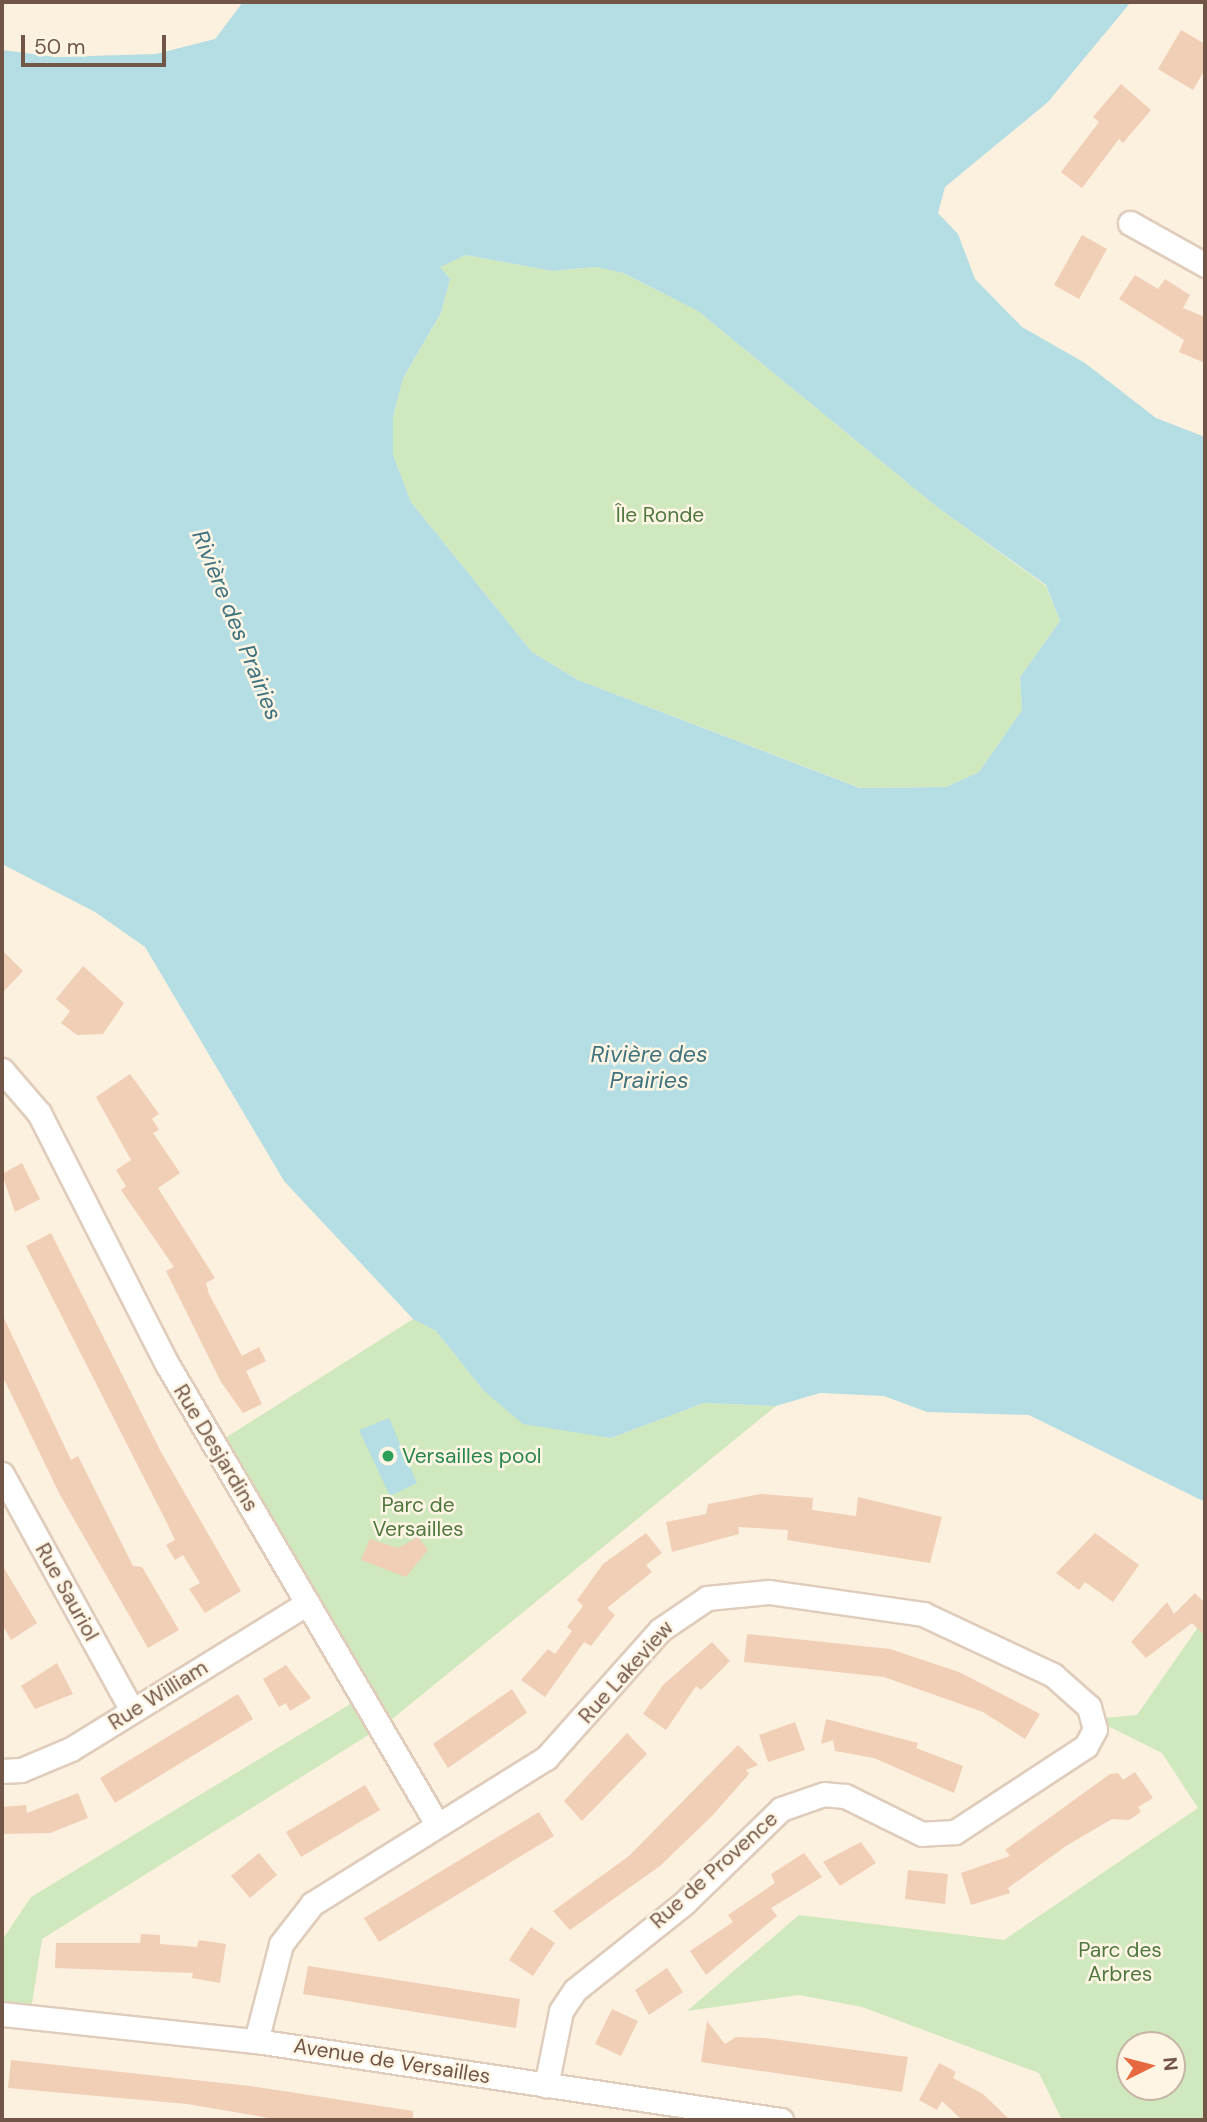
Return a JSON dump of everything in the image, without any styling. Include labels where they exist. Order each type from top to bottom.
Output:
[{"type":"street","points":[[1130,223],[1205,265]]},
{"type":"street","name":"Rue Desjardins","points":[[2,1070],[39,1113],[167,1364],[437,1824]]},
{"type":"street","name":"Rue Sauriol","points":[[2,1474],[132,1710]]},
{"type":"street","name":"Rue Lakeview","points":[[256,2041],[271,1971],[294,1923],[312,1904],[546,1758],[683,1610],[731,1594],[821,1597],[923,1614],[1053,1675],[1089,1707],[1095,1729]]},
{"type":"street","name":"Rue William","points":[[2,1771],[21,1770],[71,1749],[307,1603]]},
{"type":"street","name":"Rue de Provence","points":[[545,2085],[561,2011],[575,1990],[683,1905],[781,1809],[824,1794],[845,1797],[922,1834],[955,1832],[1064,1763],[1086,1746],[1095,1729]]},
{"type":"street","name":"Avenue de Versailles","points":[[2,2014],[256,2041],[781,2120]]},
{"type":"green space","name":"Île Ronde","points":[[466,255],[552,271],[596,267],[623,273],[698,311],[937,507],[1046,586],[1060,621],[1020,677],[1022,710],[979,772],[946,787],[861,788],[578,680],[532,652],[411,502],[393,455],[393,417],[403,378],[441,313],[450,279],[439,267]]},
{"type":"green space","name":"Parc de Versailles","points":[[413,1319],[436,1331],[484,1391],[611,1438],[704,1403],[776,1406],[386,1724],[42,1939],[30,2017],[2,2014],[2,1940],[31,1897],[362,1697],[214,1445]]},
{"type":"green space","name":"Parc des Arbres","points":[[1205,1617],[1205,2120],[1062,2120],[1039,2073],[862,2007],[799,1995],[687,2011],[799,1915],[1004,1940],[1198,1808],[1162,1753],[1094,1719],[1137,1715]]},
{"type":"water","name":"Rivière des Prairies","points":[[243,2],[1131,2],[1048,102],[945,187],[938,213],[958,234],[975,279],[1022,327],[1085,363],[1156,418],[1205,437],[1205,1502],[1029,1415],[927,1412],[884,1396],[820,1393],[776,1406],[704,1403],[611,1438],[523,1424],[484,1391],[436,1331],[413,1319],[284,1181],[145,947],[95,912],[2,864],[2,50],[56,57],[156,54],[215,39]],"holes":[[[466,255],[552,271],[596,267],[623,273],[698,311],[937,507],[1046,585],[1060,621],[1020,677],[1022,710],[979,772],[946,787],[860,788],[578,680],[532,652],[411,502],[393,455],[393,417],[403,378],[441,313],[450,279],[440,267]]]},
{"type":"water","name":"Versailles pool","points":[[389,1418],[417,1483],[390,1496],[359,1430]]},
{"type":"building","points":[[1181,30],[1205,44],[1205,69],[1193,90],[1158,69]]},
{"type":"building","points":[[1121,84],[1151,110],[1123,143],[1119,139],[1082,188],[1061,172],[1099,122],[1093,117]]},
{"type":"building","points":[[1082,235],[1107,249],[1079,299],[1054,285]]},
{"type":"building","points":[[1135,275],[1158,289],[1165,279],[1190,295],[1183,308],[1205,317],[1205,363],[1179,352],[1184,340],[1119,299]]},
{"type":"building","points":[[2,950],[23,971],[2,993]]},
{"type":"building","points":[[83,966],[124,1003],[103,1034],[77,1035],[61,1023],[70,1011],[56,999]]},
{"type":"building","points":[[130,1074],[159,1114],[152,1119],[159,1130],[153,1133],[180,1173],[158,1188],[215,1278],[206,1283],[209,1294],[242,1356],[259,1347],[266,1361],[246,1371],[262,1404],[243,1413],[221,1382],[166,1271],[174,1267],[121,1190],[126,1186],[116,1170],[131,1160],[96,1097]]},
{"type":"building","points":[[22,1163],[40,1199],[15,1212],[2,1174]]},
{"type":"building","points":[[51,1233],[161,1452],[241,1591],[205,1613],[189,1589],[200,1583],[183,1555],[175,1560],[166,1545],[175,1540],[26,1246]]},
{"type":"building","points":[[2,1314],[71,1460],[78,1456],[133,1566],[142,1567],[179,1630],[148,1648],[60,1495],[2,1375]]},
{"type":"building","points":[[761,1494],[813,1498],[812,1510],[856,1516],[858,1497],[942,1517],[930,1563],[787,1540],[788,1530],[738,1527],[739,1534],[672,1552],[666,1522],[706,1514],[708,1504]]},
{"type":"building","points":[[646,1533],[662,1553],[646,1565],[652,1572],[607,1608],[615,1615],[591,1646],[584,1642],[545,1697],[521,1680],[548,1649],[555,1654],[572,1631],[567,1627],[583,1606],[577,1600],[603,1564]]},
{"type":"building","points":[[1095,1533],[1139,1565],[1113,1602],[1085,1582],[1079,1590],[1056,1573]]},
{"type":"building","points":[[418,1537],[428,1550],[406,1577],[361,1560],[370,1539],[398,1548]]},
{"type":"building","points":[[2,1565],[37,1623],[11,1640],[2,1624]]},
{"type":"building","points":[[1195,1593],[1205,1603],[1205,1636],[1192,1623],[1146,1658],[1131,1642],[1167,1602],[1174,1614]]},
{"type":"building","points":[[747,1634],[890,1649],[959,1672],[1040,1714],[1025,1739],[983,1712],[884,1677],[744,1662]]},
{"type":"building","points":[[712,1642],[730,1661],[701,1690],[696,1686],[666,1730],[643,1714],[663,1685]]},
{"type":"building","points":[[57,1663],[73,1694],[35,1709],[21,1686]]},
{"type":"building","points":[[286,1665],[311,1698],[290,1711],[286,1703],[279,1707],[263,1679]]},
{"type":"building","points":[[512,1689],[527,1713],[448,1768],[433,1744]]},
{"type":"building","points":[[238,1694],[253,1719],[115,1803],[100,1778]]},
{"type":"building","points":[[826,1719],[918,1743],[916,1748],[963,1766],[954,1793],[874,1758],[835,1751],[833,1740],[821,1744]]},
{"type":"building","points":[[795,1722],[805,1750],[768,1762],[759,1735]]},
{"type":"building","points":[[627,1733],[647,1754],[582,1821],[564,1801]]},
{"type":"building","points":[[738,1745],[758,1765],[746,1770],[749,1774],[712,1816],[660,1866],[570,1930],[553,1911],[629,1856]]},
{"type":"building","points":[[1135,1772],[1153,1798],[1138,1807],[1141,1812],[1129,1820],[1112,1819],[1066,1846],[1008,1888],[1010,1893],[971,1905],[961,1873],[1010,1856],[1005,1850],[1110,1774],[1118,1773],[1123,1780]]},
{"type":"building","points":[[365,1785],[380,1810],[301,1857],[286,1832]]},
{"type":"building","points":[[78,1793],[88,1818],[50,1833],[2,1834],[2,1807],[26,1805],[27,1813]]},
{"type":"building","points":[[539,1812],[554,1836],[379,1942],[364,1918]]},
{"type":"building","points":[[861,1842],[876,1863],[840,1886],[823,1862]]},
{"type":"building","points":[[259,1853],[277,1875],[250,1898],[231,1876]]},
{"type":"building","points":[[804,1853],[822,1877],[771,1908],[777,1916],[706,1975],[690,1951],[733,1922],[728,1915],[775,1883],[771,1874]]},
{"type":"building","points":[[908,1870],[948,1874],[945,1904],[905,1899]]},
{"type":"building","points":[[531,1927],[555,1943],[533,1976],[509,1960]]},
{"type":"building","points":[[141,1934],[160,1935],[160,1944],[197,1947],[199,1940],[226,1944],[220,1983],[192,1978],[193,1973],[55,1968],[56,1943],[140,1943]]},
{"type":"building","points":[[308,1966],[520,1999],[516,2028],[303,1994]]},
{"type":"building","points":[[667,1968],[683,1992],[649,2015],[635,1990]]},
{"type":"building","points":[[612,2009],[638,2021],[621,2056],[595,2044]]},
{"type":"building","points":[[707,2021],[725,2044],[736,2037],[765,2038],[908,2057],[902,2092],[701,2062]]},
{"type":"building","points":[[11,2060],[250,2086],[413,2111],[413,2120],[280,2120],[187,2104],[8,2088]]},
{"type":"building","points":[[939,2063],[956,2072],[953,2078],[983,2094],[1010,2120],[962,2120],[942,2101],[937,2110],[919,2100]]},
{"type":"place","name":"Versailles pool","points":[[388,1456]]}]
